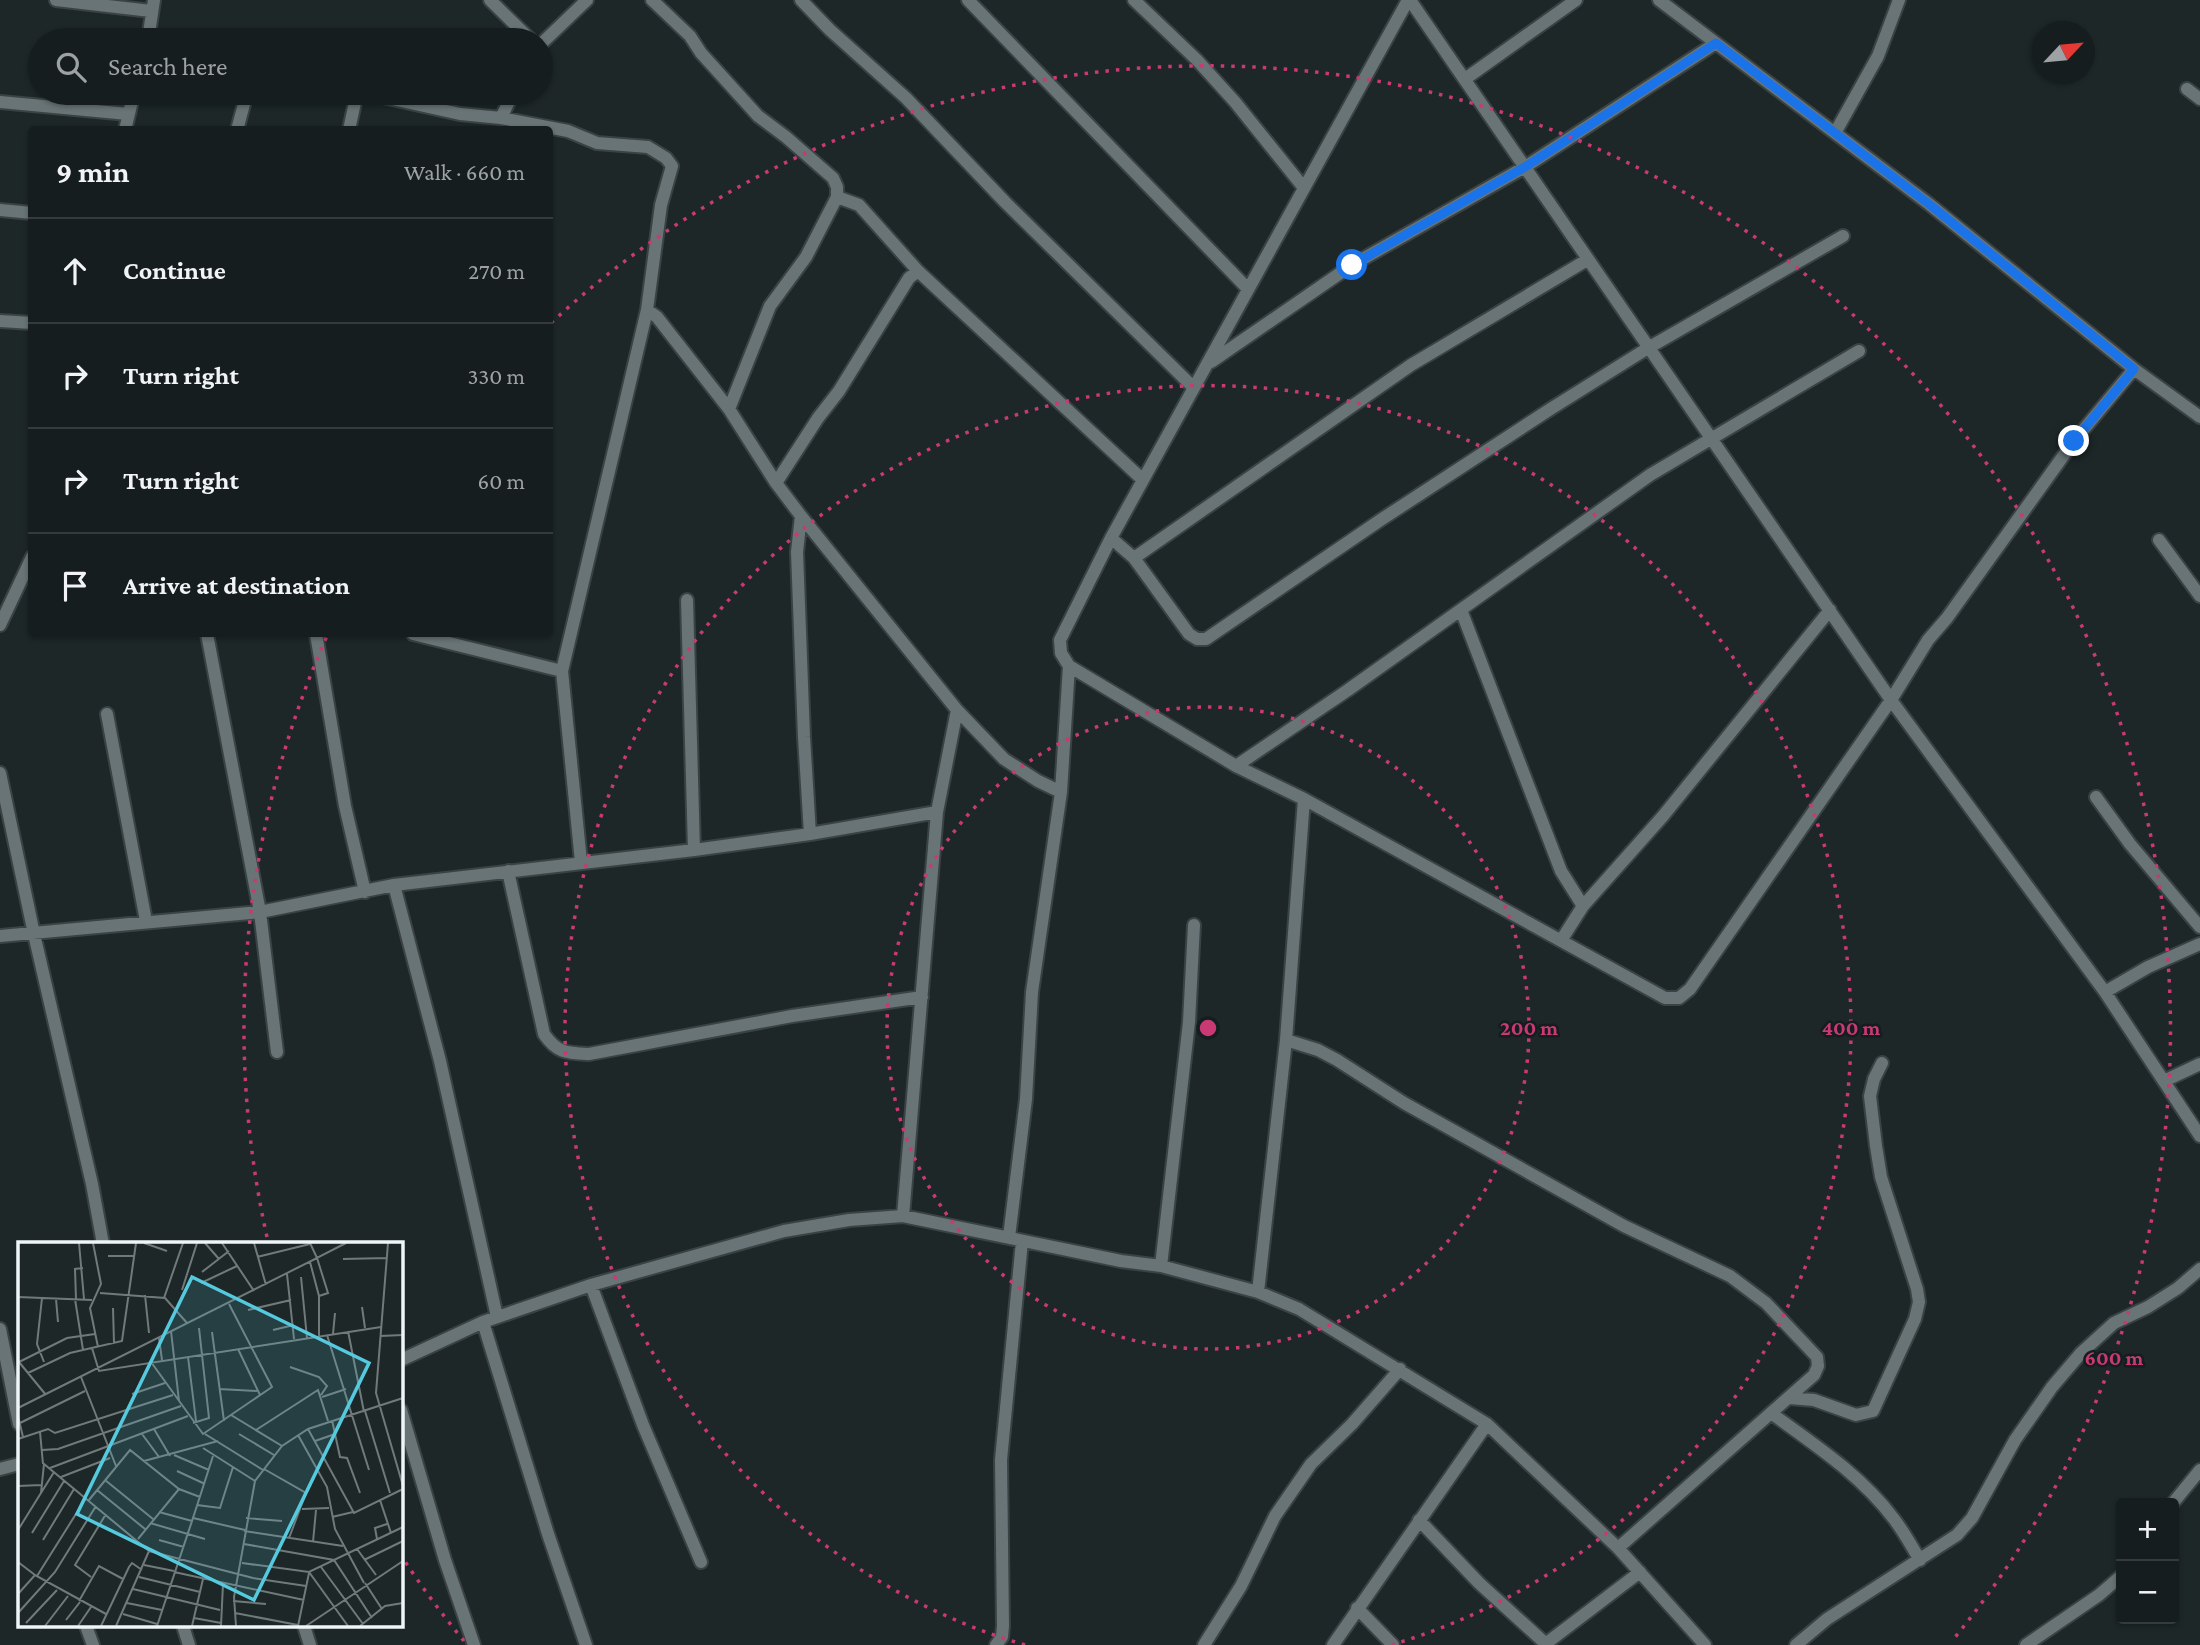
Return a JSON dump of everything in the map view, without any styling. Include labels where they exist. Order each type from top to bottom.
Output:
[{"type":"street","points":[[56,0],[153,6],[152,28]]},
{"type":"street","points":[[490,0],[519,28]]},
{"type":"street","points":[[553,33],[587,0]]},
{"type":"street","points":[[652,0],[690,36],[701,53],[758,116],[833,178],[837,187],[837,197],[806,257],[771,306],[729,409]]},
{"type":"street","points":[[801,0],[830,30],[906,98],[1005,202],[1194,388]]},
{"type":"street","points":[[968,0],[1248,289]]},
{"type":"street","points":[[1134,0],[1197,60],[1304,188]]},
{"type":"street","points":[[2134,369],[2074,441],[1947,618],[1928,640],[1891,700],[1690,989],[1679,998],[1665,998],[1304,799],[1236,766],[1069,666],[1061,653],[1060,640],[1111,538],[1409,0],[1891,700],[2105,992],[2200,1136]]},
{"type":"street","points":[[1465,79],[1576,0]]},
{"type":"street","points":[[1659,0],[1929,204],[2134,369],[2200,417]]},
{"type":"street","points":[[1835,133],[1878,56],[1899,0]]},
{"type":"street","points":[[1206,366],[1352,265],[1525,167],[1716,43]]},
{"type":"street","points":[[2187,89],[2200,99]]},
{"type":"street","points":[[0,102],[28,105]]},
{"type":"street","points":[[32,105],[128,114]]},
{"type":"street","points":[[126,126],[131,105]]},
{"type":"street","points":[[238,126],[244,105]]},
{"type":"street","points":[[350,126],[354,105]]},
{"type":"street","points":[[419,105],[542,126]]},
{"type":"street","points":[[500,118],[507,105]]},
{"type":"street","points":[[553,128],[597,143],[648,147],[666,158],[672,166],[661,205],[647,310],[562,671],[581,862]]},
{"type":"street","points":[[837,197],[859,205],[918,271],[1143,480]]},
{"type":"street","points":[[0,210],[28,213]]},
{"type":"street","points":[[1111,538],[1134,558],[1189,634],[1197,639],[1206,639],[1382,519],[1648,348],[1843,236]]},
{"type":"street","points":[[1134,558],[1411,365],[1587,260]]},
{"type":"street","points":[[776,483],[839,391],[909,278],[918,271]]},
{"type":"street","points":[[647,310],[657,317],[729,409],[776,483],[801,516],[957,710],[1004,759],[1061,793]]},
{"type":"street","points":[[0,321],[28,323]]},
{"type":"street","points":[[1236,766],[1650,475],[1859,351]]},
{"type":"street","points":[[801,516],[797,552],[810,834]]},
{"type":"street","points":[[2159,540],[2200,596]]},
{"type":"street","points":[[0,625],[28,566]]},
{"type":"street","points":[[687,600],[694,850]]},
{"type":"street","points":[[1461,610],[1560,871],[1583,906]]},
{"type":"street","points":[[1562,939],[1583,906],[1663,816],[1830,610]]},
{"type":"street","points":[[208,637],[260,912],[278,1052]]},
{"type":"street","points":[[317,637],[345,806],[365,892]]},
{"type":"street","points":[[425,637],[562,671]]},
{"type":"street","points":[[1009,1237],[1026,1099],[1032,992],[1061,793],[1069,666]]},
{"type":"street","points":[[903,1216],[937,812],[957,710]]},
{"type":"street","points":[[107,714],[146,921]]},
{"type":"street","points":[[0,773],[103,1242]]},
{"type":"street","points":[[2096,797],[2146,864],[2200,927]]},
{"type":"street","points":[[1258,1292],[1286,1040],[1304,799]]},
{"type":"street","points":[[0,936],[260,912],[394,885],[694,850],[810,834],[937,812]]},
{"type":"street","points":[[508,871],[544,1034],[553,1047],[568,1053],[589,1054],[792,1016],[922,997]]},
{"type":"street","points":[[394,885],[440,1062],[497,1317]]},
{"type":"street","points":[[1161,1266],[1189,1022],[1194,925]]},
{"type":"street","points":[[2105,992],[2148,967],[2200,944]]},
{"type":"street","points":[[1286,1040],[1318,1050],[1337,1060],[1404,1103],[1624,1226],[1730,1276],[1766,1303],[1817,1357],[1818,1366],[1814,1375],[1618,1548]]},
{"type":"street","points":[[1789,1398],[1814,1400],[1856,1415],[1873,1411],[1915,1319],[1919,1302],[1917,1289],[1881,1177],[1871,1113],[1870,1096],[1882,1063]]},
{"type":"street","points":[[2164,1082],[2200,1064]]},
{"type":"street","points":[[402,1360],[483,1322],[591,1285],[784,1231],[849,1220],[903,1216],[1121,1261],[1161,1266],[1258,1292],[1299,1308],[1487,1424],[1618,1548],[1705,1645]]},
{"type":"street","points":[[996,1645],[1002,1637],[1003,1626],[1001,1460],[1022,1241]]},
{"type":"street","points":[[1796,1645],[1827,1619],[1957,1535],[1972,1518],[2015,1440],[2052,1387],[2081,1353],[2114,1323],[2148,1307],[2178,1288],[2200,1269]]},
{"type":"street","points":[[591,1285],[642,1425],[701,1562]]},
{"type":"street","points":[[483,1322],[548,1534],[586,1645]]},
{"type":"street","points":[[0,1329],[2,1353],[18,1420]]},
{"type":"street","points":[[1204,1645],[1241,1586],[1275,1516],[1311,1464],[1352,1424],[1400,1369]]},
{"type":"street","points":[[402,1413],[445,1560],[474,1645]]},
{"type":"street","points":[[1771,1413],[1863,1483],[1894,1519],[1920,1560]]},
{"type":"street","points":[[1333,1645],[1487,1424]]},
{"type":"street","points":[[0,1469],[18,1464]]},
{"type":"street","points":[[2177,1498],[2200,1470]]},
{"type":"street","points":[[1419,1520],[1479,1583],[1545,1644],[1640,1572]]},
{"type":"street","points":[[2026,1645],[2116,1580]]},
{"type":"street","points":[[1357,1608],[1393,1645]]},
{"type":"street","points":[[87,1628],[93,1645]]},
{"type":"street","points":[[184,1628],[189,1645]]},
{"type":"street","points":[[305,1628],[310,1645]]},
{"type":"route","points":[[1352,265],[1525,167],[1716,43],[1929,204],[2134,369],[2074,441]]}]
